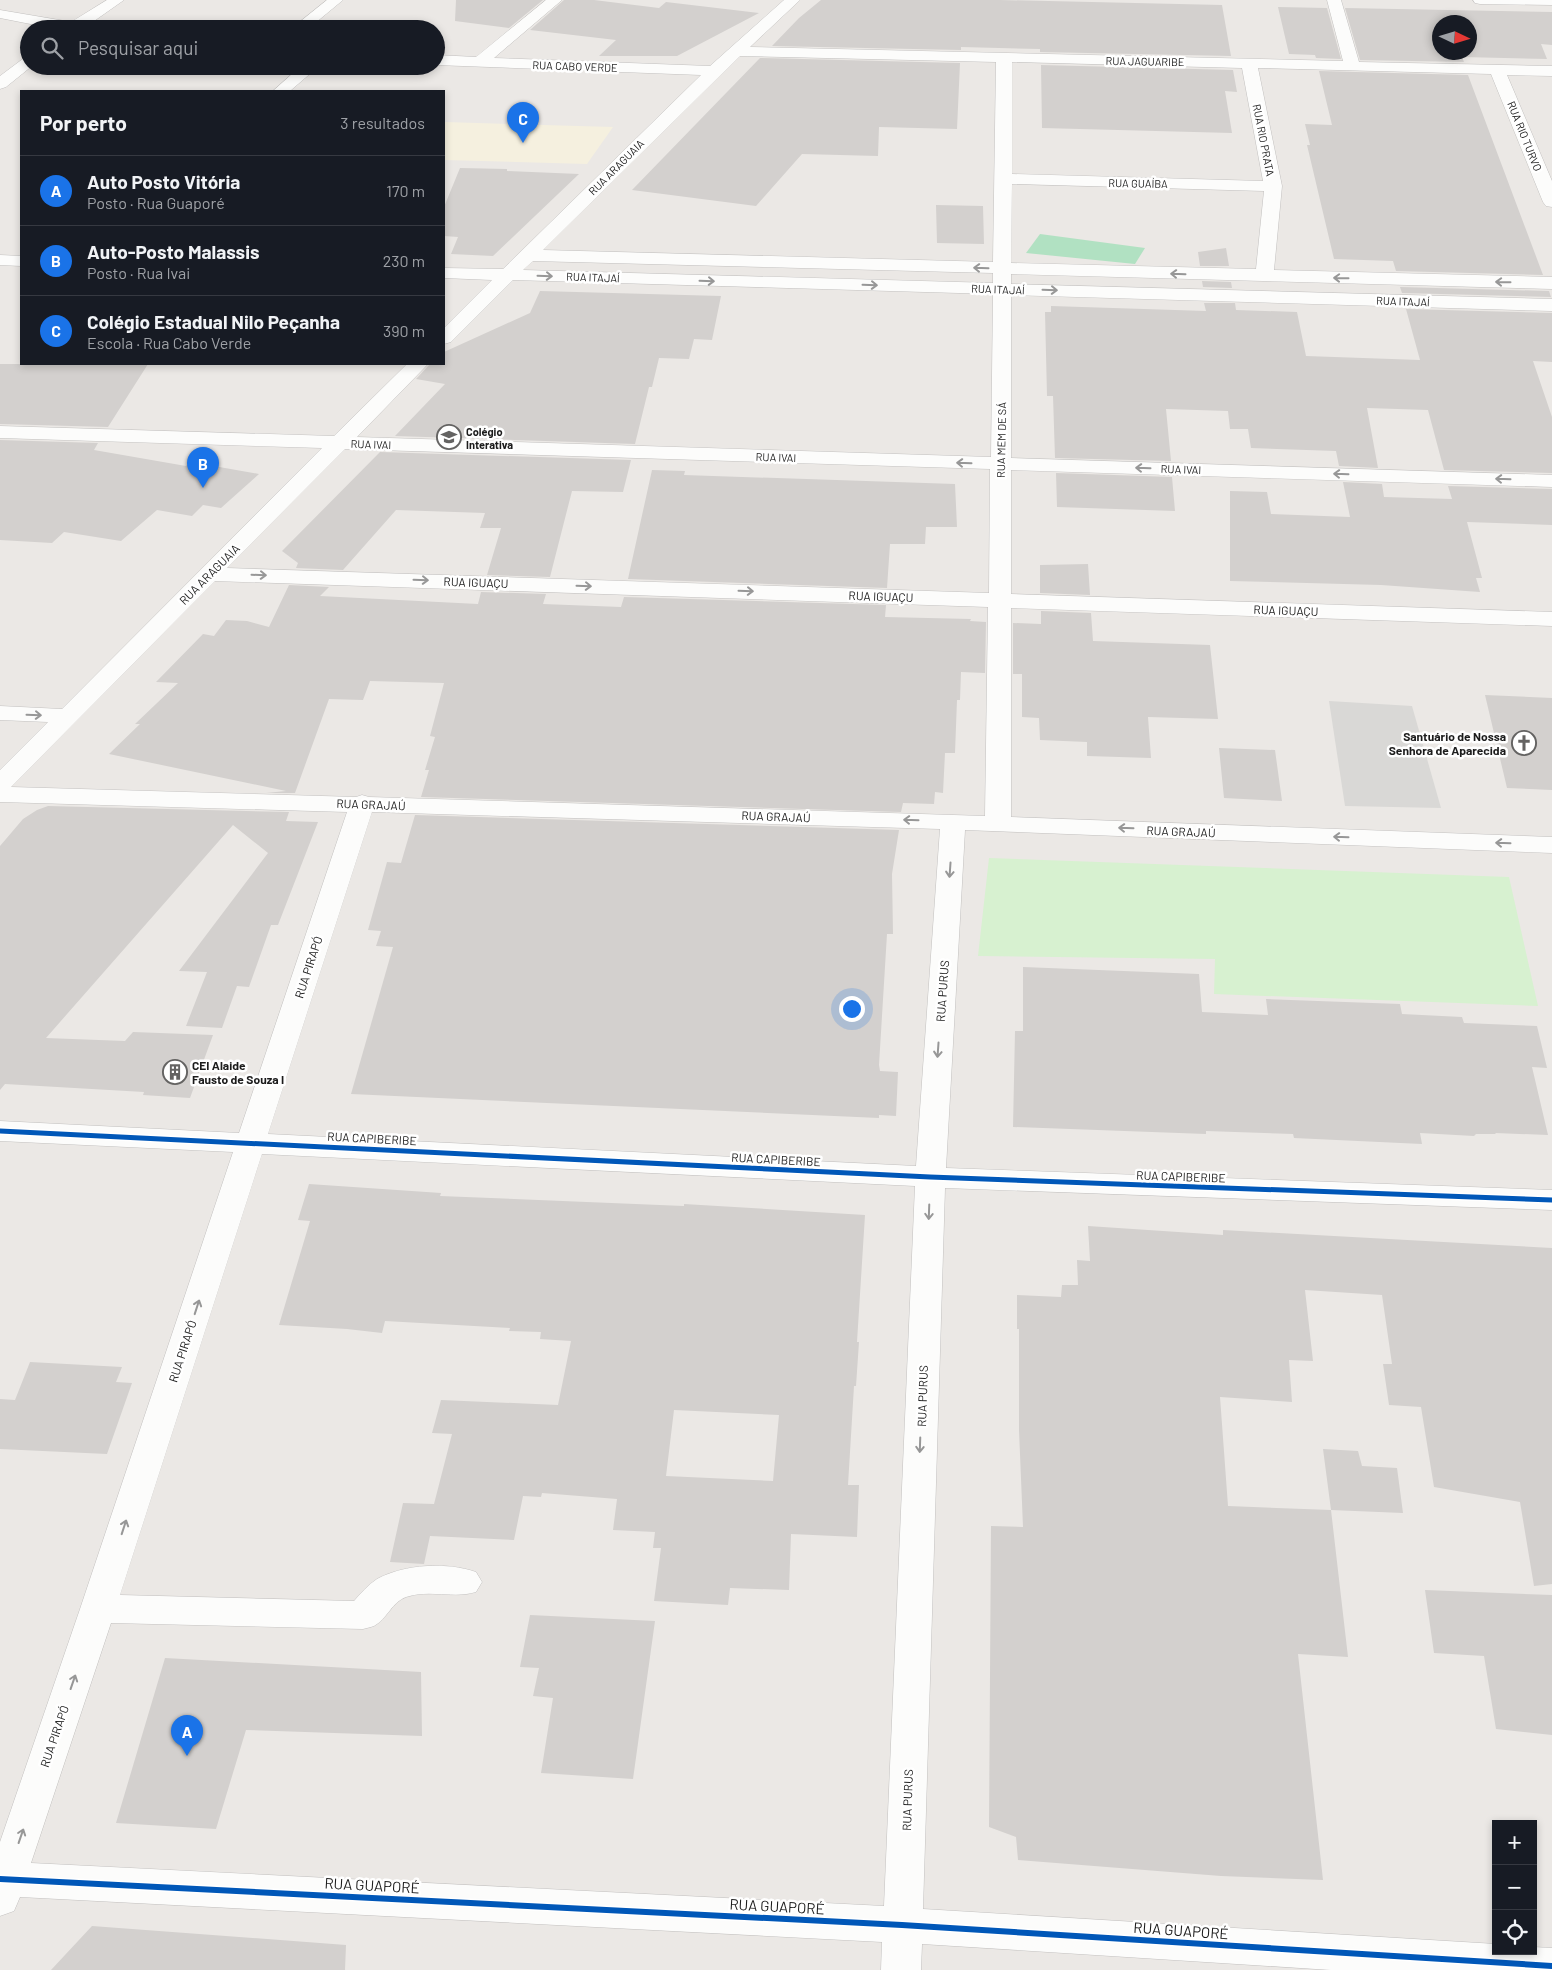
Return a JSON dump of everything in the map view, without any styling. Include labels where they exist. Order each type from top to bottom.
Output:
[{"type":"street","points":[[87,20],[117,0]]},
{"type":"street","points":[[310,20],[336,0]]},
{"type":"street","points":[[479,62],[555,0]]},
{"type":"street","name":"RUA ARAGUAIA","points":[[445,337],[714,71],[793,0]]},
{"type":"street","points":[[1334,0],[1352,66]]},
{"type":"street","points":[[1480,0],[1552,2]]},
{"type":"street","points":[[0,14],[32,20]]},
{"type":"street","name":"RUA JAGUARIBE","points":[[738,51],[1552,70]]},
{"type":"street","name":"RUA MEM DE SÁ","points":[[998,824],[1004,57]]},
{"type":"street","name":"RUA CABO VERDE","points":[[445,60],[714,71]]},
{"type":"street","name":"RUA RIO PRATA","points":[[1249,63],[1273,186],[1264,276]]},
{"type":"street","points":[[0,84],[20,68]]},
{"type":"street","name":"RUA RIO TURVO","points":[[1498,69],[1552,202]]},
{"type":"street","points":[[282,90],[300,75]]},
{"type":"street","name":"RUA GUAÍBA","points":[[1004,180],[1273,186]]},
{"type":"street","name":"RUA ITAJAÍ","points":[[527,255],[1552,306]]},
{"type":"street","points":[[0,260],[20,260]]},
{"type":"street","name":"RUA ITAJAÍ","points":[[445,273],[1003,279],[1264,276],[1552,283]]},
{"type":"street","name":"RUA ARAGUAIA","points":[[0,784],[417,365]]},
{"type":"street","name":"RUA IVAI","points":[[0,432],[1552,481]]},
{"type":"street","name":"RUA IGUAÇU","points":[[210,574],[1552,619]]},
{"type":"street","points":[[0,713],[68,716]]},
{"type":"street","name":"RUA GRAJAÚ","points":[[0,794],[362,803],[953,822],[1551,847]]},
{"type":"street","name":"RUA PIRAPÓ","points":[[2,1885],[98,1609],[362,803]]},
{"type":"street","name":"RUA PURUS","points":[[901,1970],[930,1177],[953,822]]},
{"type":"street","name":"RUA CAPIBERIBE","points":[[0,1131],[930,1177],[1552,1200]]},
{"type":"street","points":[[98,1609],[363,1615],[380,1597],[393,1587],[414,1582],[464,1582]]},
{"type":"street","name":"RUA GUAPORÉ","points":[[2,1885],[902,1924],[1552,1966]]},
{"type":"shaded area","points":[[445,122],[613,127],[587,164],[445,160]]},
{"type":"shaded area","points":[[1329,701],[1412,706],[1441,808],[1345,806]]},
{"type":"green space","points":[[1040,234],[1145,248],[1135,264],[1026,253]]},
{"type":"green space","points":[[989,858],[1509,877],[1538,1006],[1214,994],[1215,959],[978,956]]},
{"type":"building","points":[[456,0],[543,0],[509,28],[455,21]]},
{"type":"building","points":[[564,0],[594,0],[659,8],[666,2],[759,13],[677,56],[599,56],[616,40],[530,30]]},
{"type":"building","points":[[821,0],[1000,0],[1222,5],[1231,56],[1040,52],[1040,49],[961,47],[961,50],[772,46],[799,18]]},
{"type":"building","points":[[1278,7],[1327,8],[1341,59],[1289,54]]},
{"type":"building","points":[[1345,8],[1552,12],[1552,45],[1541,44],[1547,59],[1477,57],[1477,15],[1432,15],[1432,60],[1463,60],[1464,62],[1360,60]]},
{"type":"building","points":[[760,58],[960,63],[957,129],[879,127],[878,156],[802,154],[756,206],[632,190]]},
{"type":"building","points":[[1041,65],[1233,70],[1237,92],[1225,91],[1232,133],[1042,128]]},
{"type":"building","points":[[1319,71],[1468,75],[1543,275],[1396,271],[1393,261],[1334,259],[1307,145],[1310,145],[1305,124],[1332,125]]},
{"type":"building","points":[[460,168],[579,174],[493,256],[451,254],[458,237],[445,236],[445,205]]},
{"type":"building","points":[[936,205],[983,206],[984,244],[937,243]]},
{"type":"building","points":[[1226,248],[1229,266],[1200,266],[1198,252]]},
{"type":"building","points":[[1202,281],[1231,282],[1232,288],[1203,287]]},
{"type":"building","points":[[1400,287],[1549,291],[1551,297],[1402,293]]},
{"type":"building","points":[[540,291],[721,296],[712,340],[694,339],[689,359],[659,358],[652,387],[649,387],[635,444],[395,436],[445,384],[416,379],[429,365],[445,365],[445,352],[530,313]]},
{"type":"building","points":[[1204,303],[1235,303],[1236,310],[1297,312],[1306,356],[1420,360],[1406,309],[1552,313],[1552,362],[1533,361],[1552,417],[1552,473],[1444,470],[1428,410],[1367,408],[1378,468],[1339,466],[1336,451],[1251,448],[1248,429],[1230,429],[1228,411],[1166,409],[1171,461],[1055,458],[1053,396],[1047,396],[1045,312],[1051,312],[1051,306],[1206,311]]},
{"type":"building","points":[[0,364],[147,365],[108,427],[0,424]]},
{"type":"building","points":[[0,440],[98,443],[94,450],[186,466],[191,462],[259,474],[221,508],[203,505],[192,516],[157,510],[121,541],[64,532],[52,543],[0,540]]},
{"type":"building","points":[[380,452],[631,460],[623,492],[572,491],[550,577],[487,575],[501,528],[480,528],[485,513],[396,510],[343,570],[296,568],[298,563],[282,551]]},
{"type":"building","points":[[652,470],[685,471],[684,475],[955,484],[957,527],[926,527],[925,544],[890,544],[887,588],[628,579]]},
{"type":"building","points":[[1056,473],[1172,477],[1175,511],[1057,507]]},
{"type":"building","points":[[1343,482],[1382,484],[1384,497],[1452,499],[1448,486],[1552,489],[1552,525],[1467,522],[1482,578],[1476,578],[1480,592],[1381,585],[1230,581],[1230,491],[1267,492],[1271,514],[1350,517]]},
{"type":"building","points":[[1088,564],[1090,595],[1040,593],[1040,565]]},
{"type":"building","points":[[289,585],[329,587],[320,596],[478,604],[481,592],[546,594],[543,604],[621,607],[624,597],[886,605],[885,617],[971,619],[970,621],[986,622],[985,673],[961,672],[960,700],[957,700],[955,753],[945,753],[943,793],[935,792],[934,804],[903,803],[901,812],[421,797],[429,770],[425,770],[435,737],[430,736],[444,683],[370,681],[363,700],[329,699],[295,793],[266,793],[286,791],[109,754],[140,724],[135,724],[178,683],[156,682],[203,634],[214,636],[226,620],[247,621],[269,627]]},
{"type":"building","points":[[1041,611],[1091,613],[1093,641],[1210,645],[1218,719],[1148,717],[1151,758],[1087,756],[1087,742],[1040,740],[1039,718],[1022,717],[1022,674],[1013,674],[1013,623],[1041,624]]},
{"type":"building","name":"Santuário de Nossa Senhora de Aparecida","points":[[1485,695],[1552,698],[1552,790],[1507,788]]},
{"type":"building","points":[[1219,748],[1275,750],[1282,801],[1224,798]]},
{"type":"building","points":[[48,806],[289,812],[286,821],[318,822],[278,925],[271,925],[249,987],[237,986],[222,1028],[186,1026],[207,972],[179,971],[268,853],[233,825],[46,1038],[125,1041],[133,1032],[213,1035],[190,1098],[143,1095],[144,1092],[5,1084],[0,1090],[0,846],[23,819],[37,810]]},
{"type":"building","points":[[415,815],[899,830],[892,874],[893,934],[887,934],[879,1065],[880,1071],[898,1072],[896,1116],[879,1115],[879,1118],[351,1094],[393,947],[376,946],[381,931],[368,930],[387,862],[401,863]]},
{"type":"building","points":[[1023,967],[1199,974],[1202,1012],[1268,1015],[1266,999],[1400,1004],[1402,1014],[1462,1017],[1464,1023],[1537,1026],[1547,1068],[1532,1067],[1548,1135],[1495,1133],[1476,1134],[1474,1136],[1420,1133],[1422,1144],[1294,1138],[1293,1134],[1206,1131],[1206,1134],[1013,1127],[1015,1031],[1023,1031]]},
{"type":"building","points":[[309,1184],[441,1193],[440,1196],[684,1206],[684,1204],[865,1215],[857,1342],[859,1342],[856,1386],[854,1386],[848,1485],[859,1485],[857,1537],[791,1534],[789,1590],[730,1588],[728,1605],[654,1601],[661,1548],[653,1548],[655,1532],[613,1530],[617,1499],[542,1493],[541,1497],[523,1496],[514,1540],[430,1536],[424,1564],[390,1562],[403,1503],[434,1504],[452,1434],[432,1433],[441,1400],[558,1405],[571,1341],[540,1339],[541,1332],[509,1331],[510,1328],[385,1321],[382,1333],[279,1325],[310,1221],[298,1220]],"holes":[[[674,1410],[779,1415],[773,1481],[666,1476]]]},
{"type":"building","points":[[1088,1226],[1223,1235],[1223,1230],[1552,1248],[1552,1584],[1534,1586],[1520,1502],[1434,1487],[1421,1407],[1389,1405],[1383,1364],[1392,1364],[1382,1295],[1305,1290],[1313,1361],[1289,1360],[1292,1402],[1220,1397],[1228,1506],[1331,1510],[1348,1657],[1298,1654],[1323,1880],[1221,1876],[1018,1860],[1016,1837],[989,1827],[991,1526],[1023,1527],[1017,1295],[1061,1297],[1062,1285],[1078,1285],[1077,1260],[1090,1261]]},
{"type":"building","points":[[30,1362],[122,1367],[116,1382],[132,1383],[107,1454],[0,1449],[0,1399],[15,1400]]},
{"type":"building","points":[[1323,1449],[1358,1451],[1362,1466],[1397,1468],[1403,1513],[1331,1510]]},
{"type":"building","points":[[1425,1590],[1552,1595],[1552,1735],[1496,1729],[1484,1656],[1434,1653]]},
{"type":"building","points":[[530,1615],[655,1621],[633,1779],[541,1773],[553,1698],[533,1696],[539,1668],[520,1667]]},
{"type":"building","points":[[165,1658],[421,1672],[422,1736],[246,1730],[216,1829],[116,1823]]},
{"type":"building","points":[[92,1926],[346,1945],[345,1970],[51,1970]]},
{"type":"cycle path","points":[[0,1131],[930,1177],[1552,1200]]},
{"type":"cycle path","points":[[0,1879],[902,1925],[1552,1966]]},
{"type":"place","name":"Colégio Estadual Nilo Peçanha","points":[[523,143]]},
{"type":"place","name":"Colégio Interativa","points":[[449,437]]},
{"type":"place","name":"Auto-Posto Malassis","points":[[203,488]]},
{"type":"place","name":"Santuário de Nossa Senhora de Aparecida","points":[[1524,743]]},
{"type":"place","name":"CEI Alaide Fausto de Souza I","points":[[175,1072]]},
{"type":"place","name":"Auto Posto Vitória","points":[[187,1756]]}]
